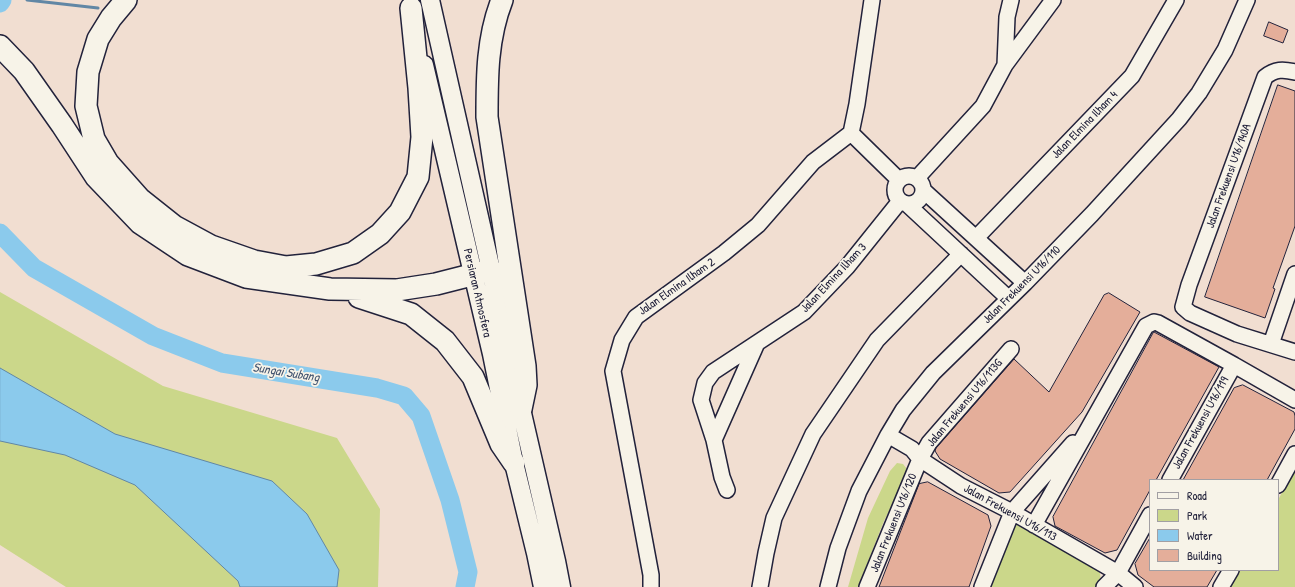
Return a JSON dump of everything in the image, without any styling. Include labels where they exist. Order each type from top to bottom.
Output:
[{"type":"highway","points":[[126,0],[111,18],[98,38],[88,72],[86,106],[94,139],[108,163],[140,200],[174,226],[211,246],[254,261],[286,267],[316,264],[353,253],[380,234],[400,212],[418,177],[422,137],[417,3]]},
{"type":"highway","points":[[502,0],[490,44],[487,80],[488,117],[525,366],[526,385],[521,409]]},
{"type":"highway","points":[[0,46],[24,71],[96,177],[140,223],[188,255],[246,277],[330,289],[373,300],[411,314],[445,341],[473,378],[501,444],[514,463]]},
{"type":"highway","points":[[330,289],[396,290],[436,284],[482,273]]},
{"type":"main road","name":"Persiaran Atmosfera","points":[[417,3],[482,273],[521,409],[561,587]]},
{"type":"main road","name":"Persiaran Atmosfera","points":[[482,273],[492,354],[514,463],[543,587]]},
{"type":"street","points":[[872,0],[857,104],[851,133],[899,180]]},
{"type":"street","points":[[1005,65],[1007,17],[1011,0]]},
{"type":"street","points":[[904,203],[913,204],[921,199],[920,184],[983,106],[1005,65],[1053,0]]},
{"type":"street","name":"Jalan Elmina Ilham 4","points":[[976,238],[1132,76],[1176,0]]},
{"type":"street","name":"Jalan Frekuensi U16/110","points":[[828,587],[838,548],[859,491],[903,410],[924,383],[1092,214],[1179,120],[1199,93],[1225,50],[1247,0]]},
{"type":"street","name":"Jalan Frekuensi U16/140A","points":[[1271,344],[1237,334],[1190,313],[1183,306],[1189,285],[1265,77],[1272,72],[1283,69],[1295,72]]},
{"type":"street","name":"Jalan Elmina Ilham 2","points":[[651,587],[651,575],[613,371],[622,340],[636,317],[724,254],[758,225],[813,162],[851,133]]},
{"type":"street","points":[[1008,298],[904,203],[895,193],[895,188],[899,180],[908,176],[920,184],[1025,283]]},
{"type":"street","name":"Jalan Elmina Ilham 3","points":[[727,490],[722,477],[714,440],[701,400],[705,383],[713,372],[804,312],[847,267],[904,203]]},
{"type":"street","points":[[760,587],[774,518],[813,434],[877,340],[961,254]]},
{"type":"street","points":[[1295,274],[1271,344],[1295,352]]},
{"type":"street","points":[[1034,525],[1146,326],[1154,322],[1158,323],[1234,365]]},
{"type":"street","points":[[714,440],[758,342]]},
{"type":"street","name":"Jalan Frekuensi U16/113G","points":[[920,459],[929,443],[1011,349]]},
{"type":"street","name":"Jalan Frekuensi U16/119","points":[[1171,479],[1234,365],[1295,400]]},
{"type":"street","points":[[982,587],[1012,512],[1092,421]]},
{"type":"street","name":"Jalan Frekuensi U16/113","points":[[886,440],[908,457],[920,459],[961,486],[1012,512],[1118,573],[1135,587]]},
{"type":"street","points":[[1279,483],[1295,454]]},
{"type":"street","name":"Jalan Frekuensi U16/120","points":[[867,587],[920,459]]},
{"type":"street","points":[[1104,587],[1118,573],[1149,517]]},
{"type":"street","points":[[1221,587],[1230,571]]},
{"type":"green space","points":[[0,292],[163,386],[337,438],[380,509],[378,587],[66,587],[0,545]]},
{"type":"green space","points":[[897,463],[903,464],[907,469],[906,477],[884,521],[858,587],[848,587],[868,518],[890,471]]},
{"type":"green space","points":[[1295,468],[1295,587],[1230,587],[1239,571],[1279,571],[1279,498]]},
{"type":"green space","points":[[1012,525],[1025,527],[1099,568],[1101,580],[1095,587],[987,587]]},
{"type":"water","points":[[0,368],[115,434],[272,481],[307,514],[339,570],[337,587],[240,587],[238,581],[135,485],[65,455],[0,441]]},
{"type":"building","points":[[1269,22],[1288,30],[1283,43],[1264,36]]},
{"type":"building","points":[[1278,85],[1295,91],[1295,226],[1273,288],[1275,289],[1265,318],[1205,297]]},
{"type":"building","points":[[1109,293],[1140,312],[1082,412],[1010,492],[999,493],[940,459],[935,451],[936,448],[1014,359],[1049,392],[1104,295]]},
{"type":"building","points":[[1154,332],[1219,367],[1157,479],[1149,479],[1149,492],[1117,550],[1105,553],[1055,526],[1053,517]]},
{"type":"building","points":[[1243,385],[1294,412],[1295,429],[1268,479],[1184,479],[1234,388]]},
{"type":"building","points":[[928,482],[988,515],[991,526],[969,587],[879,587],[919,484]]},
{"type":"building","points":[[1149,540],[1149,571],[1216,571],[1207,587],[1154,587],[1138,575],[1135,564]]},
{"type":"waterway","points":[[27,0],[98,8]]},
{"type":"waterway","name":"Sungai Subang","points":[[0,233],[34,268],[153,336],[222,363],[377,388],[404,396],[421,416],[450,500],[468,572],[465,587]]}]
